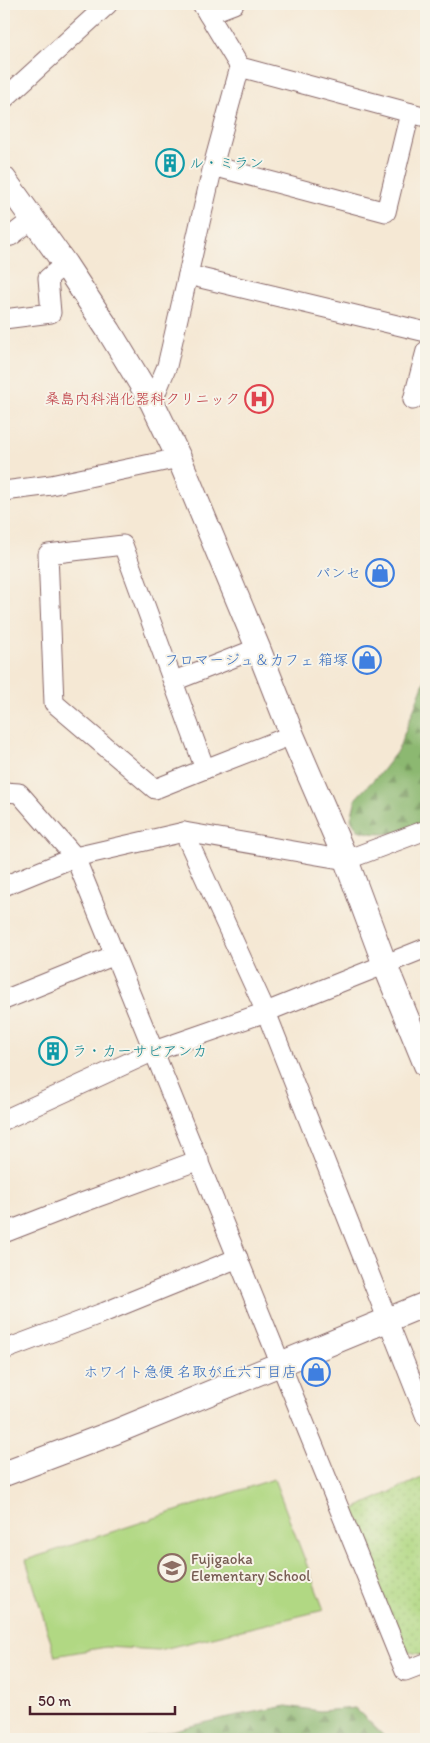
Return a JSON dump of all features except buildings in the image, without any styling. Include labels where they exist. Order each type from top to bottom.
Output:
[{"type":"street","points":[[4,99],[108,4]]},
{"type":"street","points":[[213,166],[386,212],[418,115],[240,68],[205,9],[234,4]]},
{"type":"street","points":[[152,402],[167,366],[213,166],[240,68]]},
{"type":"street","points":[[4,179],[65,264],[109,331],[152,402],[179,458],[292,735],[346,860],[385,965],[426,1065]]},
{"type":"street","points":[[4,237],[12,236],[33,219]]},
{"type":"street","points":[[4,319],[51,313],[48,278],[65,264]]},
{"type":"street","points":[[188,275],[426,332]]},
{"type":"street","points":[[412,400],[426,351]]},
{"type":"street","points":[[4,491],[51,485],[179,458]]},
{"type":"street","points":[[205,769],[123,545],[48,554],[54,703],[155,788],[205,769],[292,735]]},
{"type":"street","points":[[174,681],[258,648]]},
{"type":"street","points":[[4,792],[19,793],[75,857],[405,1671],[426,1663]]},
{"type":"street","points":[[4,886],[75,857],[184,832],[346,860],[426,830]]},
{"type":"street","points":[[184,832],[266,1012],[426,1417]]},
{"type":"street","points":[[4,1120],[154,1052],[266,1012],[426,948]]},
{"type":"street","points":[[4,1000],[115,956]]},
{"type":"street","points":[[4,1233],[199,1160]]},
{"type":"street","points":[[4,1350],[105,1312],[238,1258]]},
{"type":"street","points":[[4,1474],[115,1432],[426,1304]]},
{"type":"green space","points":[[426,677],[426,822],[393,833],[376,834],[358,830],[351,819],[356,798],[381,772],[398,750]]},
{"type":"green space","points":[[426,1476],[425,1655],[403,1651],[349,1511]]},
{"type":"green space","points":[[274,1479],[324,1610],[159,1650],[106,1647],[55,1656],[26,1560]]},
{"type":"green space","points":[[286,1706],[320,1711],[355,1708],[387,1739],[139,1739],[223,1718]]},
{"type":"place","name":"ル・ミラン","points":[[170,163]]},
{"type":"place","name":"桑島内科消化器科クリニック","points":[[259,399]]},
{"type":"place","name":"パンセ","points":[[380,573]]},
{"type":"place","name":"フロマージュ＆カフェ 箱塚","points":[[367,660]]},
{"type":"place","name":"ラ・カーサビアンカ","points":[[53,1051]]},
{"type":"place","name":"ホワイト急便 名取が丘六丁目店","points":[[316,1372]]},
{"type":"place","name":"Fujigaoka Elementary School","points":[[172,1568]]}]
